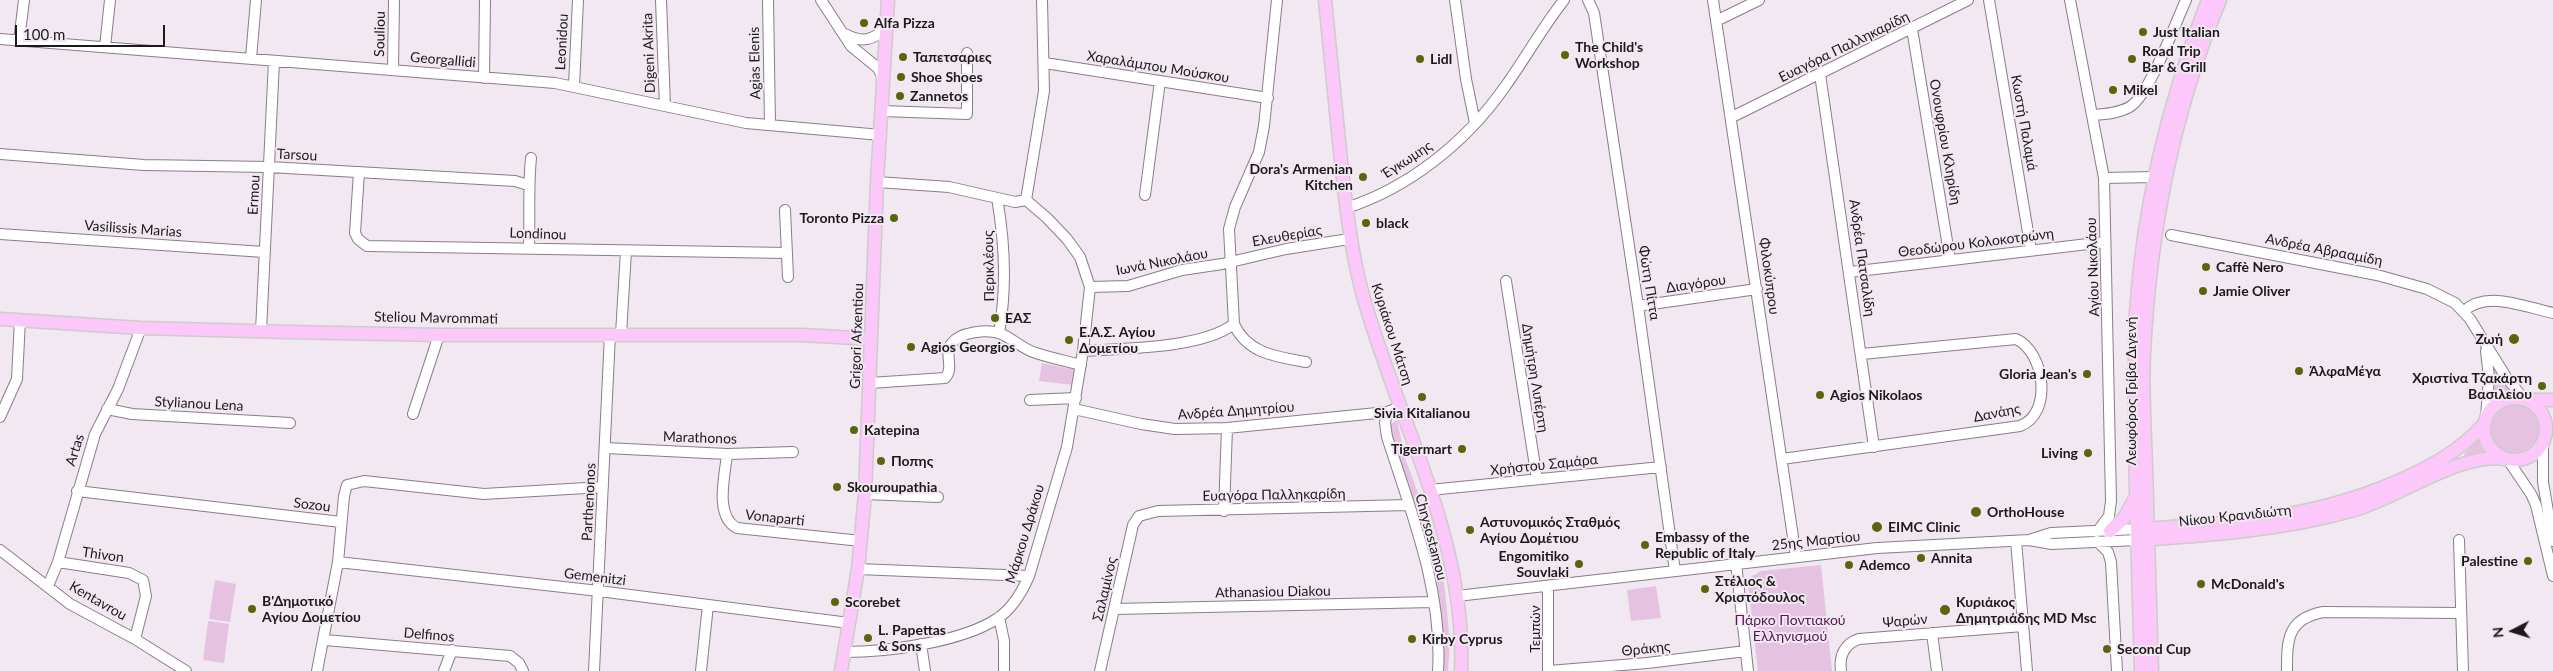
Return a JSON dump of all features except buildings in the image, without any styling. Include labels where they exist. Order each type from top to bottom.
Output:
[{"type":"main road","name":"Grigori Afxentiou","points":[[841,671],[858,569],[865,494],[880,135],[888,0]]},
{"type":"main road","name":"Κυριάκου Μάτση","points":[[1325,0],[1349,239],[1367,311],[1430,490],[1449,555],[1457,596],[1461,636],[1461,671]]},
{"type":"main road","name":"Λεωφόρος Γρίβα Διγενή","points":[[2152,671],[2143,534],[2136,497],[2134,355],[2136,311],[2145,227],[2154,177],[2172,102],[2208,0]]},
{"type":"main road","name":"Λεωφόρος Γρίβα Διγενή","points":[[2141,671],[2144,356],[2155,232],[2172,141],[2198,55],[2220,0]]},
{"type":"main road","name":"Steliou Mavrommati","points":[[0,319],[141,328],[261,331],[439,335],[803,335],[871,339]]},
{"type":"main road","points":[[2525,400],[2536,406],[2542,414],[2546,424],[2547,438],[2536,452],[2527,458],[2506,460],[2492,451],[2487,443],[2485,421],[2492,408],[2501,401],[2512,398],[2553,400]]},
{"type":"main road","name":"Νίκου Κρανιδιώτη","points":[[2143,534],[2256,521],[2337,504],[2371,493],[2434,465],[2460,448],[2485,421]]},
{"type":"main road","name":"Νίκου Κρανιδιώτη","points":[[2143,534],[2237,533],[2297,524],[2376,503],[2467,463],[2494,458],[2506,460]]},
{"type":"main road","points":[[2102,535],[2124,518],[2136,497]]},
{"type":"street","points":[[19,41],[24,0]]},
{"type":"street","points":[[105,47],[110,0]]},
{"type":"street","points":[[250,58],[256,0]]},
{"type":"street","name":"Souliou","points":[[393,69],[394,0]]},
{"type":"street","points":[[484,78],[485,0]]},
{"type":"street","name":"Leonidou","points":[[574,86],[578,0]]},
{"type":"street","name":"Digeni Akrita","points":[[661,0],[665,106]]},
{"type":"street","name":"Agias Elenis","points":[[768,0],[770,125]]},
{"type":"street","points":[[821,0],[845,34],[851,46],[878,68],[884,79]]},
{"type":"street","points":[[1026,200],[1041,118],[1045,64],[1042,0]]},
{"type":"street","points":[[1277,0],[1268,98],[1259,152],[1232,216],[1229,230],[1234,324],[1242,337],[1262,353],[1306,362]]},
{"type":"street","points":[[1455,0],[1466,79],[1475,123]]},
{"type":"street","name":"Έγκωμης","points":[[1346,208],[1366,201],[1421,170],[1445,152],[1475,123],[1504,89],[1564,0]]},
{"type":"street","name":"Φώτη Πίττα","points":[[1588,0],[1594,13],[1675,571]]},
{"type":"street","name":"Φιλοκύπρου","points":[[1713,0],[1732,117],[1796,557]]},
{"type":"street","points":[[1716,21],[1759,0]]},
{"type":"street","name":"Ευαγόρα Παλληκαρίδη","points":[[1732,117],[1968,0]]},
{"type":"street","name":"Κωστή Παλαμά","points":[[1989,0],[2031,250]]},
{"type":"street","name":"Αγίου Νικολάου","points":[[2070,0],[2094,115],[2104,178],[2111,501],[2109,516],[2102,535]]},
{"type":"street","points":[[2094,115],[2123,110],[2136,102],[2154,70],[2186,0]]},
{"type":"street","points":[[845,34],[856,40],[866,40],[877,37],[886,27]]},
{"type":"street","name":"Ονουφρίου Κληρίδη","points":[[1912,29],[1950,259]]},
{"type":"street","name":"Georgallidi","points":[[0,39],[393,69],[574,86],[733,121],[880,135]]},
{"type":"street","points":[[882,111],[967,114],[967,53]]},
{"type":"street","name":"Ermou","points":[[261,331],[274,61]]},
{"type":"street","name":"Χαραλάμπου Μούσκου","points":[[1045,64],[1268,98]]},
{"type":"street","name":"Ανδρέα Πατσαλίδη","points":[[1820,74],[1874,447]]},
{"type":"street","points":[[1145,195],[1160,81]]},
{"type":"street","name":"Tarsou","points":[[0,154],[144,165],[269,167],[515,181],[528,185]]},
{"type":"street","points":[[529,247],[531,198],[528,185],[531,158]]},
{"type":"street","name":"Londinou","points":[[359,172],[355,233],[358,239],[367,246],[529,247],[626,251],[787,253]]},
{"type":"street","points":[[2104,178],[2154,177]]},
{"type":"street","points":[[878,182],[950,187],[1015,202],[1026,200],[1048,218],[1067,239],[1080,258],[1090,287]]},
{"type":"street","name":"Περικλέους","points":[[997,198],[1002,230],[1004,266],[1004,302],[999,333]]},
{"type":"street","points":[[785,210],[788,276]]},
{"type":"street","name":"Vasilissis Marias","points":[[0,234],[264,252]]},
{"type":"street","name":"Ανδρέα Αβρααμίδη","points":[[2171,235],[2406,281],[2446,297],[2464,311],[2484,345],[2525,400]]},
{"type":"street","name":"Ελευθερίας","points":[[1230,262],[1286,249],[1349,239]]},
{"type":"street","name":"Θεοδώρου Κολοκοτρώνη","points":[[1850,272],[2105,242]]},
{"type":"street","name":"Parthenonos","points":[[594,671],[600,591],[603,487],[616,334],[626,251]]},
{"type":"street","name":"Ιωνά Νικολάου","points":[[1090,287],[1128,286],[1182,270],[1230,262]]},
{"type":"street","name":"Δημήτρη Λιπέρτη","points":[[1506,280],[1537,479]]},
{"type":"street","name":"Μάρκου Δράκου","points":[[844,652],[871,651],[921,644],[973,631],[999,617],[1023,592],[1067,447],[1081,365],[1090,287]]},
{"type":"street","name":"Διαγόρου","points":[[1638,306],[1757,289]]},
{"type":"street","points":[[2464,311],[2477,302],[2491,300],[2553,313]]},
{"type":"street","points":[[0,417],[17,379],[20,320]]},
{"type":"street","points":[[1083,351],[1188,341],[1222,332],[1234,324]]},
{"type":"street","name":"Artas","points":[[48,586],[58,562],[95,434],[118,389],[141,328]]},
{"type":"street","points":[[870,383],[941,380],[948,374],[948,351],[956,338],[984,332],[999,333],[1017,345],[1035,353],[1081,365]]},
{"type":"street","points":[[413,414],[439,335]]},
{"type":"street","name":"Δανάης","points":[[1782,458],[1874,447],[2024,424],[2035,414],[2040,403],[2038,369],[2030,349],[2020,341],[2012,339],[1862,354]]},
{"type":"street","name":"Ανδρέα Αβρααμίδη","points":[[2484,345],[2489,377],[2485,421]]},
{"type":"street","points":[[1030,400],[1076,398]]},
{"type":"street","name":"Ανδρέα Δημητρίου","points":[[1074,409],[1158,427],[1227,428],[1387,412],[1401,407]]},
{"type":"street","name":"Stylianou Lena","points":[[108,409],[132,414],[290,423]]},
{"type":"street","name":"Chrysostamou","points":[[1387,412],[1385,430],[1423,553],[1433,602],[1438,634],[1438,671]]},
{"type":"street","points":[[1224,511],[1227,428]]},
{"type":"street","points":[[2547,438],[2542,482],[2553,541]]},
{"type":"street","name":"Marathonos","points":[[606,448],[727,454],[793,452]]},
{"type":"street","name":"Vonaparti","points":[[727,454],[724,506],[726,519],[730,524],[737,528],[861,541]]},
{"type":"street","points":[[2506,460],[2532,494],[2553,576]]},
{"type":"street","name":"Χρήστου Σαμάρα","points":[[1430,490],[1660,467]]},
{"type":"street","name":"Sozou","points":[[77,491],[341,522],[345,490],[350,484],[364,481],[484,494],[603,487]]},
{"type":"street","points":[[865,494],[938,497]]},
{"type":"street","name":"Ευαγόρα Παλληκαρίδη","points":[[1139,516],[1158,510],[1224,511],[1409,506]]},
{"type":"street","name":"Σαλαμίνος","points":[[1100,671],[1133,526],[1139,516]]},
{"type":"street","points":[[317,671],[325,640],[338,562],[341,522]]},
{"type":"street","name":"25ης Μαρτίου","points":[[1457,596],[1736,563],[1928,544],[2029,540],[2051,533],[2143,534]]},
{"type":"street","name":"25ης Μαρτίου","points":[[2102,535],[2143,534]]},
{"type":"street","points":[[2102,535],[2111,562],[2117,671]]},
{"type":"street","points":[[2459,540],[2463,671]]},
{"type":"street","points":[[2016,541],[2027,671]]},
{"type":"street","name":"Kentavrou","points":[[0,550],[70,604],[135,639],[167,666],[186,671]]},
{"type":"street","name":"Thivon","points":[[58,562],[129,573],[143,580],[146,596],[135,639]]},
{"type":"street","name":"Gemenitzi","points":[[338,562],[600,591],[849,623]]},
{"type":"street","points":[[1736,563],[1748,671]]},
{"type":"street","points":[[858,569],[1029,576]]},
{"type":"street","name":"Τεμπών","points":[[1548,586],[1548,671]]},
{"type":"street","name":"Athanasiou Diakou","points":[[1114,609],[1433,602]]},
{"type":"street","points":[[702,671],[708,604]]},
{"type":"street","points":[[2287,671],[2287,642],[2300,621],[2311,614],[2323,612],[2461,612]]},
{"type":"street","points":[[999,617],[1004,642],[1004,671]]},
{"type":"street","name":"Ψαρών","points":[[1841,668],[1845,647],[1859,639],[2023,626]]},
{"type":"street","points":[[1932,633],[1937,671]]},
{"type":"street","name":"Delfinos","points":[[325,640],[510,656],[523,671]]},
{"type":"street","points":[[921,644],[925,671]]},
{"type":"street","points":[[444,671],[452,650]]},
{"type":"street","name":"Θράκης","points":[[1548,671],[1647,667],[1746,651]]},
{"type":"green space","points":[[1042,363],[1076,370],[1073,385],[1039,381]]},
{"type":"green space","points":[[2492,365],[2502,383],[2511,391],[2496,395],[2489,401]]},
{"type":"green space","points":[[2515,403],[2525,405],[2534,411],[2540,420],[2542,430],[2540,440],[2534,449],[2525,455],[2515,457],[2505,455],[2496,449],[2490,440],[2488,430],[2490,420],[2496,411],[2505,405]]},
{"type":"green space","points":[[1397,420],[1406,461],[1434,530],[1445,590],[1450,643],[1448,671],[1442,671],[1441,631],[1430,557],[1390,429],[1391,424]]},
{"type":"green space","points":[[2479,438],[2481,447],[2488,456],[2466,459],[2464,454]]},
{"type":"green space","name":"Πάρκο Ποντιακού Ελληνισμού","points":[[1821,565],[1832,671],[1758,671],[1748,584],[1752,576],[1761,571]]},
{"type":"green space","points":[[215,580],[236,584],[230,622],[209,619]]},
{"type":"green space","points":[[1656,586],[1661,618],[1631,621],[1627,590]]},
{"type":"green space","points":[[208,621],[229,624],[224,663],[203,660]]},
{"type":"place","name":"Alfa Pizza","points":[[864,23]]},
{"type":"place","name":"Just Italian","points":[[2143,32]]},
{"type":"place","name":"The Child's Workshop","points":[[1565,55]]},
{"type":"place","name":"Ταπετσαριες","points":[[903,57]]},
{"type":"place","name":"Lidl","points":[[1420,59]]},
{"type":"place","name":"Road Trip Bar & Grill","points":[[2132,59]]},
{"type":"place","name":"Shoe Shoes","points":[[901,77]]},
{"type":"place","name":"Mikel","points":[[2113,90]]},
{"type":"place","name":"Zannetos","points":[[900,96]]},
{"type":"place","name":"Dora's Armenian Kitchen","points":[[1363,177]]},
{"type":"place","name":"Toronto Pizza","points":[[894,218]]},
{"type":"place","name":"black","points":[[1366,223]]},
{"type":"place","name":"Caffè Nero","points":[[2206,267]]},
{"type":"place","name":"Jamie Oliver","points":[[2203,291]]},
{"type":"place","name":"ΕΑΣ","points":[[995,318]]},
{"type":"place","name":"Ζωή","points":[[2514,339]]},
{"type":"place","name":"Ε.Α.Σ. Αγίου Δομετίου","points":[[1069,340]]},
{"type":"place","name":"Agios Georgios","points":[[911,347]]},
{"type":"place","name":"ΆλφαΜέγα","points":[[2299,371]]},
{"type":"place","name":"Gloria Jean's","points":[[2087,374]]},
{"type":"place","name":"Χριστίνα Τζακάρτη Βασιλείου","points":[[2542,386]]},
{"type":"place","name":"Agios Nikolaos","points":[[1820,395]]},
{"type":"place","name":"Sivia Kitalianou","points":[[1422,397]]},
{"type":"place","name":"Katepina","points":[[854,430]]},
{"type":"place","name":"Tigermart","points":[[1462,449]]},
{"type":"place","name":"Living","points":[[2088,453]]},
{"type":"place","name":"Ποπης","points":[[881,461]]},
{"type":"place","name":"Skouroupathia","points":[[837,487]]},
{"type":"place","name":"OrthoHouse","points":[[1976,512]]},
{"type":"place","name":"EIMC Clinic","points":[[1877,527]]},
{"type":"place","name":"Αστυνομικός Σταθμός Αγίου Δομέτιου","points":[[1470,530]]},
{"type":"place","name":"Embassy of the Republic of Italy","points":[[1645,545]]},
{"type":"place","name":"Annita","points":[[1921,558]]},
{"type":"place","name":"Palestine","points":[[2528,561]]},
{"type":"place","name":"Engomitiko Souvlaki","points":[[1579,564]]},
{"type":"place","name":"Ademco","points":[[1849,565]]},
{"type":"place","name":"McDonald's","points":[[2201,584]]},
{"type":"place","name":"Στέλιος & Χριστόδουλος","points":[[1705,589]]},
{"type":"place","name":"Scorebet","points":[[835,602]]},
{"type":"place","name":"Β'Δημοτικό Αγίου Δομετίου","points":[[252,609]]},
{"type":"place","name":"Κυριάκος Δημητριάδης MD Msc","points":[[1945,610]]},
{"type":"place","name":"L. Papettas & Sons","points":[[868,638]]},
{"type":"place","name":"Kirby Cyprus","points":[[1412,639]]},
{"type":"place","name":"Second Cup","points":[[2107,649]]}]
